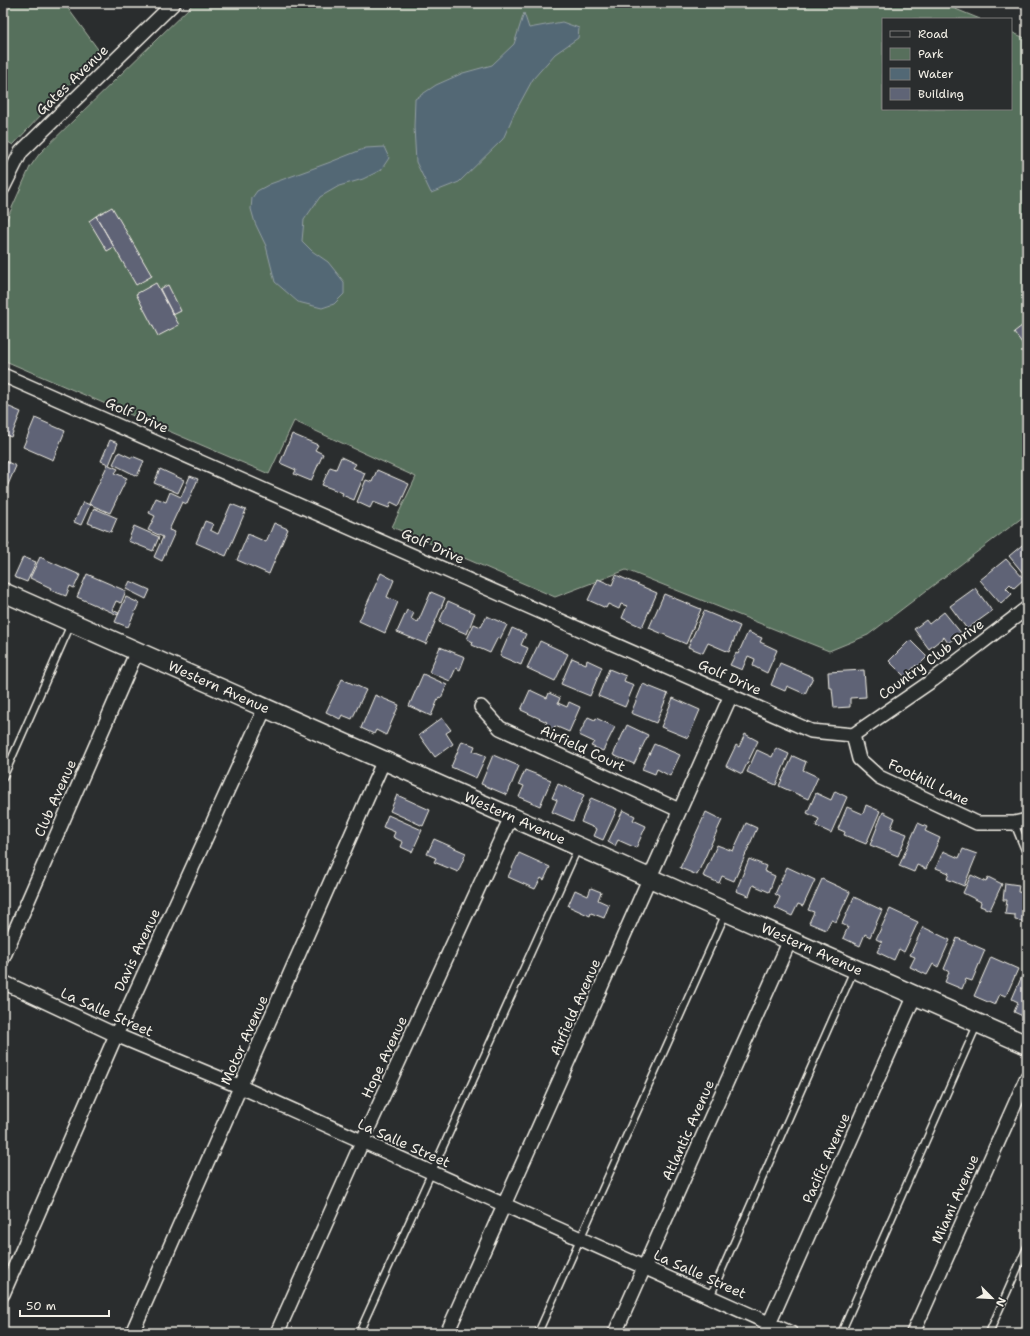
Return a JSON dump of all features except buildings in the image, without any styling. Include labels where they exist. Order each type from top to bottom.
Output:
[{"type":"street","name":"Gates Avenue","points":[[3,188],[21,152],[174,3]]},
{"type":"street","name":"Golf Drive","points":[[3,374],[811,731],[853,735]]},
{"type":"street","name":"Western Avenue","points":[[3,592],[1027,1045]]},
{"type":"street","name":"Country Club Drive","points":[[853,735],[933,680],[1027,608]]},
{"type":"street","name":"Club Avenue","points":[[3,958],[136,651]]},
{"type":"street","name":"Airfield Avenue","points":[[447,1333],[731,695]]},
{"type":"street","name":"Airfield Court","points":[[481,707],[500,728],[679,810]]},
{"type":"street","name":"Davis Avenue","points":[[3,1294],[116,1035],[265,708]]},
{"type":"street","name":"Foothill Lane","points":[[853,735],[859,759],[879,777],[977,823],[1021,822]]},
{"type":"street","name":"Motor Avenue","points":[[132,1333],[384,760]]},
{"type":"street","name":"Hope Avenue","points":[[277,1333],[362,1142],[511,817]]},
{"type":"street","name":"Atlantic Avenue","points":[[615,1333],[790,940]]},
{"type":"street","name":"La Salle Street","points":[[3,982],[116,1035],[241,1087],[362,1142],[505,1204],[710,1297],[767,1328],[791,1333]]},
{"type":"street","name":"Pacific Avenue","points":[[767,1328],[915,995]]},
{"type":"street","name":"Miami Avenue","points":[[913,1333],[1027,1077]]},
{"type":"lane","points":[[3,778],[72,622]]},
{"type":"lane","points":[[1021,822],[1027,855]]},
{"type":"lane","points":[[359,1333],[578,846]]},
{"type":"lane","points":[[538,1333],[727,912]]},
{"type":"lane","points":[[710,1297],[855,968]]},
{"type":"lane","points":[[841,1333],[978,1023]]},
{"type":"lane","points":[[989,1333],[1027,1247]]},
{"type":"green space","points":[[3,3],[64,3],[100,52],[13,145],[3,139]]},
{"type":"green space","points":[[194,3],[258,3],[261,6],[264,3],[941,3],[978,18],[882,18],[882,110],[1012,110],[1012,32],[1027,39],[1027,514],[868,635],[829,651],[626,570],[555,597],[392,527],[416,477],[294,421],[269,474],[3,360],[3,228],[30,167],[40,153]]},
{"type":"water","points":[[524,13],[529,28],[562,22],[579,28],[578,38],[555,54],[533,79],[514,114],[503,139],[459,182],[431,193],[416,162],[414,127],[415,99],[436,85],[463,73],[492,65],[514,44]]},
{"type":"water","points":[[384,147],[389,158],[381,170],[363,179],[339,186],[320,197],[304,220],[302,241],[312,251],[328,262],[344,282],[344,294],[334,304],[322,308],[298,302],[275,282],[266,246],[255,223],[251,209],[252,198],[257,191],[270,184],[366,148]]}]
